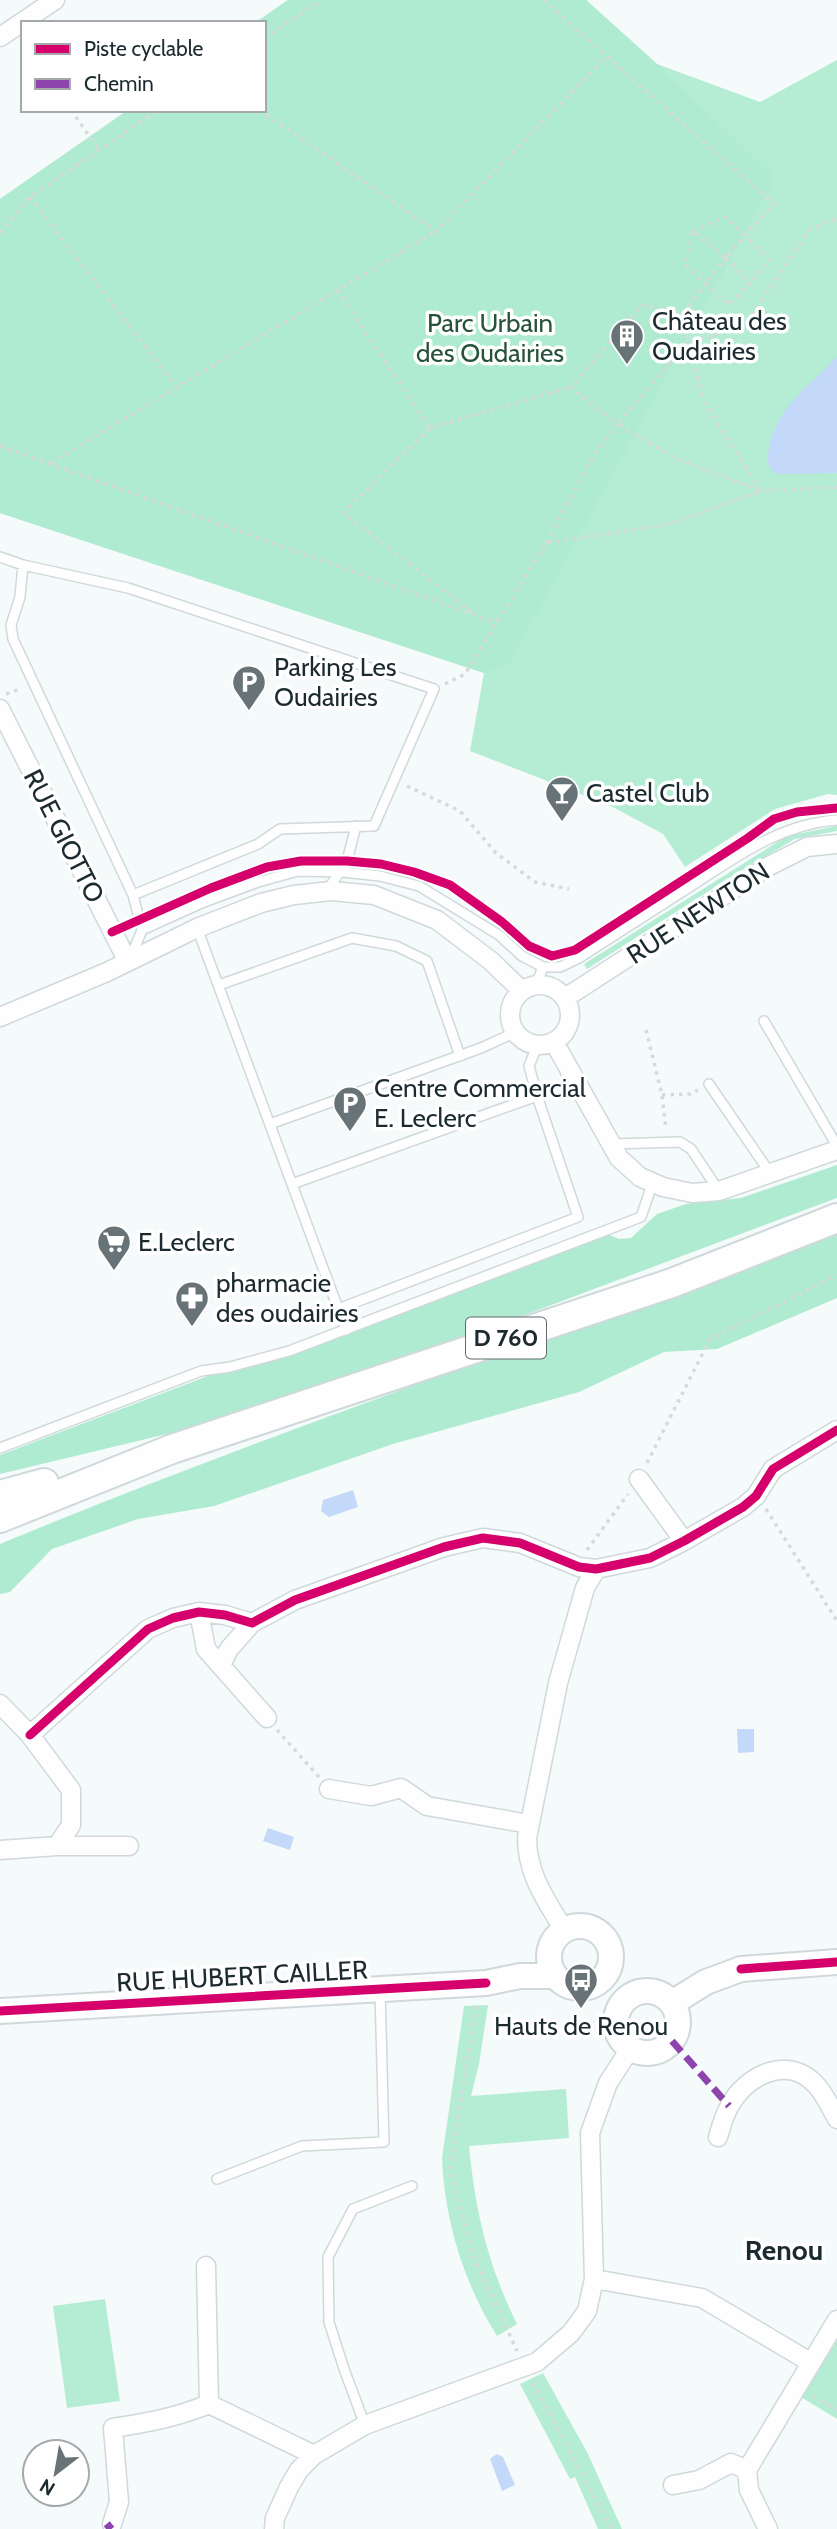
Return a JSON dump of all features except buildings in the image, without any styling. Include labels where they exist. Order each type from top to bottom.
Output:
[{"type":"main road","name":"D 760","points":[[0,1517],[172,1449],[672,1283],[837,1218]]},
{"type":"main road","points":[[0,1495],[172,1449]]},
{"type":"street","points":[[24,21],[55,0]]},
{"type":"street","points":[[0,37],[21,23]]},
{"type":"street","name":"RUE GIOTTO","points":[[0,709],[128,962]]},
{"type":"street","name":"RUE NEWTON","points":[[565,998],[769,866],[807,847],[837,844]]},
{"type":"street","points":[[0,1017],[128,962],[197,928],[261,903],[294,895],[327,892],[374,895],[437,920],[529,988],[552,987],[565,998],[570,1017],[568,1027],[546,1043]]},
{"type":"street","points":[[529,988],[512,1006],[510,1015],[516,1032],[522,1038],[546,1043],[618,1158],[640,1177],[663,1187],[692,1193],[719,1191],[837,1148]]},
{"type":"street","points":[[220,1665],[229,1648],[252,1623],[295,1600],[444,1547],[483,1538],[520,1543],[579,1567],[596,1569],[650,1558],[743,1507],[756,1496],[772,1469],[837,1430]]},
{"type":"street","points":[[639,1479],[684,1541]]},
{"type":"street","points":[[564,1930],[533,1879],[527,1857],[529,1824],[558,1684],[585,1588],[596,1569]]},
{"type":"street","points":[[30,1735],[148,1629],[173,1618],[199,1612],[225,1615],[252,1623]]},
{"type":"street","points":[[199,1612],[206,1649],[267,1718]]},
{"type":"street","points":[[0,1704],[30,1735],[71,1790],[72,1825],[57,1846]]},
{"type":"street","points":[[329,1789],[371,1796],[401,1788],[427,1806],[529,1824]]},
{"type":"street","points":[[0,1850],[57,1846],[129,1846]]},
{"type":"street","points":[[584,1988],[602,1979],[611,1960],[607,1941],[601,1934],[582,1926],[564,1930],[557,1936],[552,1964],[563,1983],[584,1988],[616,2015]]},
{"type":"street","points":[[611,1960],[647,1991]]},
{"type":"street","points":[[672,2003],[706,1982],[741,1969],[837,1962]]},
{"type":"street","name":"RUE HUBERT CAILLER","points":[[0,2011],[486,1983],[520,1976],[552,1964]]},
{"type":"street","points":[[636,1992],[657,1992],[672,2003],[679,2022],[672,2041],[657,2052],[638,2053],[629,2049],[617,2034],[616,2015],[627,1998],[636,1992]]},
{"type":"street","points":[[274,2529],[275,2518],[289,2487],[299,2470],[314,2455],[365,2425],[537,2362],[571,2333],[587,2311],[594,2280],[590,2133],[608,2083],[629,2049]]},
{"type":"street","points":[[718,2137],[729,2106],[745,2085],[759,2075],[782,2068],[802,2073],[818,2086],[837,2119]]},
{"type":"street","points":[[206,2266],[209,2404]]},
{"type":"street","points":[[594,2280],[702,2298],[810,2362]]},
{"type":"street","points":[[768,2529],[749,2490],[747,2470],[837,2320]]},
{"type":"street","points":[[112,2524],[119,2502],[113,2428],[177,2416],[209,2404],[314,2455]]},
{"type":"street","points":[[673,2485],[699,2480],[731,2463],[747,2470]]},
{"type":"lane","points":[[0,558],[128,588],[434,690],[374,826],[280,829],[258,844],[132,895]]},
{"type":"lane","points":[[23,565],[20,597],[11,625],[13,639],[132,895],[142,930],[128,962]]},
{"type":"lane","name":"RUE NEWTON","points":[[543,967],[560,967],[579,958],[778,833],[814,822],[837,820]]},
{"type":"lane","points":[[327,892],[347,861],[356,826]]},
{"type":"lane","points":[[142,930],[204,902],[298,871],[380,876],[419,886],[499,935],[522,956],[543,967],[529,988]]},
{"type":"lane","points":[[197,928],[345,1330]]},
{"type":"lane","points":[[219,985],[352,938],[396,946],[426,961],[460,1056]]},
{"type":"lane","points":[[764,1021],[837,1148]]},
{"type":"lane","points":[[270,1124],[460,1056],[516,1032]]},
{"type":"lane","points":[[338,1309],[578,1217],[529,1066],[546,1043]]},
{"type":"lane","points":[[709,1084],[770,1173]]},
{"type":"lane","points":[[292,1184],[537,1096]]},
{"type":"lane","points":[[611,1144],[680,1142],[691,1149],[719,1191]]},
{"type":"lane","points":[[0,1448],[201,1371],[230,1367],[289,1351],[641,1217],[653,1182]]},
{"type":"lane","points":[[217,2179],[302,2146],[384,2142],[380,1989]]},
{"type":"lane","points":[[365,2425],[329,2322],[328,2257],[353,2209],[412,2186]]},
{"type":"path","points":[[266,37],[321,0]]},
{"type":"path","points":[[543,0],[774,204],[705,283],[683,315],[704,402],[761,491]]},
{"type":"path","points":[[50,464],[436,230],[607,56]]},
{"type":"path","points":[[72,112],[99,150]]},
{"type":"path","points":[[0,233],[30,197],[155,112]]},
{"type":"path","points":[[262,112],[436,230]]},
{"type":"path","points":[[30,197],[176,387]]},
{"type":"path","points":[[726,217],[769,260],[729,305],[685,265],[694,231],[726,217]]},
{"type":"path","points":[[434,690],[465,674],[546,543],[590,461],[617,424],[688,342],[744,327],[809,230],[837,218]]},
{"type":"path","points":[[694,231],[750,282]]},
{"type":"path","points":[[337,290],[430,428]]},
{"type":"path","points":[[475,615],[343,513],[430,428],[571,387],[642,305],[683,315]]},
{"type":"path","points":[[571,387],[617,424],[675,457],[761,491]]},
{"type":"path","points":[[0,446],[498,623]]},
{"type":"path","points":[[546,543],[669,524],[761,491],[837,487]]},
{"type":"path","points":[[0,696],[34,683]]},
{"type":"path","points":[[396,781],[460,811],[496,853],[535,882],[569,889]]},
{"type":"path","points":[[646,1030],[662,1095],[667,1142]]},
{"type":"path","points":[[662,1095],[690,1094]]},
{"type":"path","points":[[584,1554],[639,1479],[710,1339],[837,1275]]},
{"type":"path","points":[[756,1496],[837,1621]]},
{"type":"path","points":[[267,1718],[329,1789]]},
{"type":"path","points":[[477,2000],[450,2168],[471,2253],[524,2366],[612,2529]]},
{"type":"path","points":[[796,2386],[837,2410]]},
{"type":"green space","name":"Parc Urbain des Oudairies","points":[[288,0],[586,0],[657,64],[760,102],[837,60],[837,795],[828,794],[775,809],[685,867],[663,834],[609,805],[470,751],[484,673],[0,513],[0,199],[125,112],[266,112],[266,21],[258,21]]},
{"type":"green space","name":"Parc Urbain des Oudairies","points":[[288,0],[586,0],[775,178],[509,664],[484,673],[0,513],[0,199],[125,112],[266,112],[266,21],[258,21]]},
{"type":"green space","points":[[837,826],[837,831],[795,839],[587,969],[584,964],[787,836]]},
{"type":"green space","points":[[837,1165],[837,1198],[407,1359],[217,1422],[0,1474],[0,1455],[287,1346],[495,1274],[545,1249],[597,1230],[619,1239],[631,1238],[657,1214],[686,1204],[741,1198]]},
{"type":"green space","points":[[837,1230],[837,1298],[717,1349],[664,1352],[579,1392],[393,1444],[214,1506],[138,1519],[52,1549],[10,1592],[0,1594],[0,1544],[312,1422]]},
{"type":"green space","points":[[488,2005],[471,2096],[566,2089],[569,2138],[469,2146],[484,2237],[498,2281],[517,2324],[497,2336],[475,2295],[458,2250],[447,2204],[442,2158],[464,2006]]},
{"type":"green space","points":[[105,2299],[120,2401],[67,2408],[53,2306]]},
{"type":"green space","points":[[837,2340],[837,2419],[801,2397]]},
{"type":"green space","points":[[543,2373],[587,2452],[622,2529],[598,2529],[575,2477],[570,2479],[520,2384]]},
{"type":"water","points":[[837,357],[837,473],[774,472],[769,465],[768,455],[777,424],[793,400]]},
{"type":"water","points":[[353,1490],[358,1507],[329,1517],[321,1511],[323,1500]]},
{"type":"water","points":[[737,1729],[754,1729],[754,1752],[738,1753]]},
{"type":"water","points":[[268,1828],[294,1837],[290,1850],[263,1841]]},
{"type":"water","points":[[497,2454],[503,2457],[515,2485],[502,2491],[490,2459]]},
{"type":"marked path","points":[[672,2041],[729,2106]]},
{"type":"marked path","points":[[106,2529],[112,2524]]},
{"type":"cycle path","points":[[112,932],[211,888],[267,867],[301,861],[347,861],[381,864],[450,885],[502,922],[529,946],[552,956],[575,950],[774,819],[797,812],[837,808]]},
{"type":"cycle path","points":[[30,1735],[148,1629],[173,1618],[199,1612],[225,1615],[252,1623],[295,1600],[444,1547],[483,1538],[520,1543],[579,1567],[596,1569],[650,1558],[743,1507],[756,1496],[773,1469],[837,1430]]},
{"type":"cycle path","points":[[741,1969],[837,1962]]},
{"type":"cycle path","points":[[0,2011],[486,1983]]},
{"type":"place","name":"Château des Oudairies","points":[[627,366]]},
{"type":"place","name":"Parking Les Oudairies","points":[[249,712]]},
{"type":"place","name":"Castel Club","points":[[562,823]]},
{"type":"place","name":"Centre Commercial E. Leclerc","points":[[350,1133]]},
{"type":"place","name":"E.Leclerc","points":[[114,1272]]},
{"type":"place","name":"pharmacie des oudairies","points":[[192,1328]]},
{"type":"place","name":"Hauts de Renou","points":[[581,2010]]},
{"type":"district","name":"Renou","points":[[784,2250]]}]
